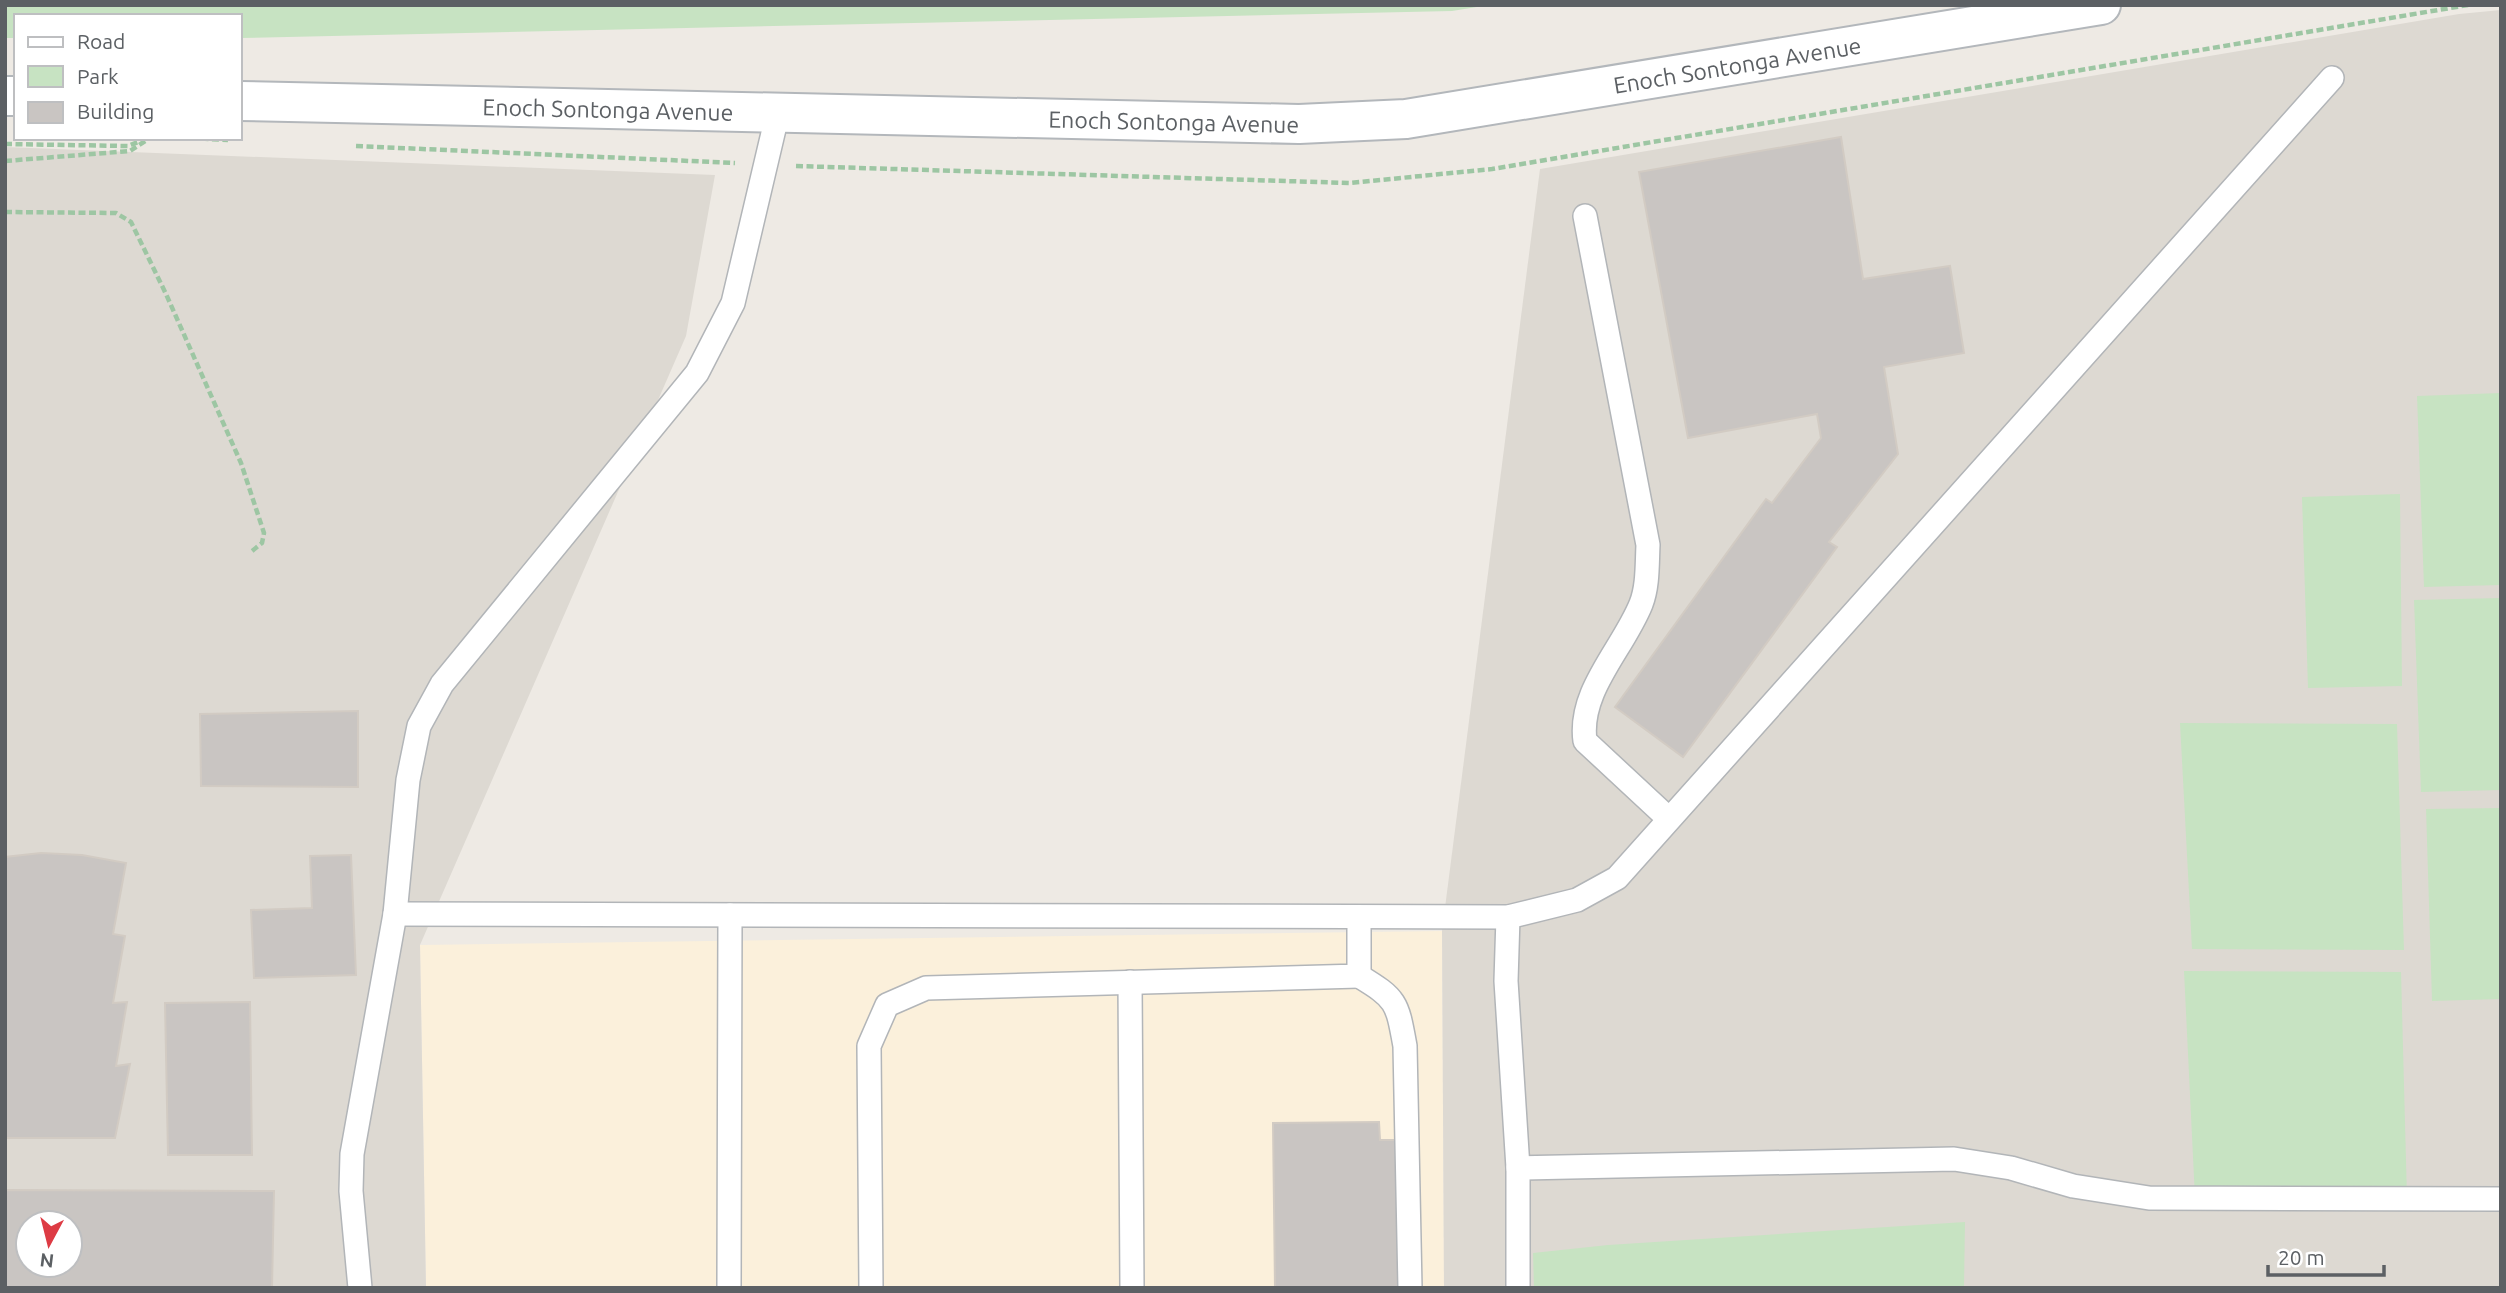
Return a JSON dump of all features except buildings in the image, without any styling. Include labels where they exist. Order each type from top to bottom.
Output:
[{"type":"main road","name":"Enoch Sontonga Avenue","points":[[242,101],[1299,124],[1406,119],[2101,5]]},
{"type":"lane","points":[[395,915],[1508,918],[1577,900],[1617,878],[2332,78]]},
{"type":"lane","points":[[360,1288],[351,1191],[352,1154],[395,915],[408,780],[419,726],[442,684],[697,373],[733,303],[778,112]]},
{"type":"lane","points":[[1585,216],[1648,545],[1642,601],[1591,695],[1582,723],[1585,741],[1670,819]]},
{"type":"lane","points":[[729,1288],[730,915]]},
{"type":"lane","points":[[1359,917],[1359,976]]},
{"type":"lane","points":[[1508,918],[1506,981],[1518,1168],[1518,1288]]},
{"type":"lane","points":[[871,1288],[869,1046],[887,1005],[926,988],[1359,976],[1388,994],[1399,1014],[1403,1035],[1410,1288]]},
{"type":"lane","points":[[1130,982],[1132,1288]]},
{"type":"lane","points":[[1518,1168],[1954,1159],[2011,1168],[2073,1186],[2149,1198],[2501,1199]]},
{"type":"path","points":[[5,144],[128,146],[144,140]]},
{"type":"path","points":[[5,161],[130,151],[146,140]]},
{"type":"path","points":[[5,212],[116,213],[131,222],[241,463],[265,538],[252,551]]},
{"type":"shaded area","points":[[2501,10],[2501,1288],[1444,1288],[1442,931],[1540,169],[2459,14]]},
{"type":"shaded area","points":[[5,147],[715,175],[686,336],[420,945],[426,1288],[5,1288]]},
{"type":"shaded area","points":[[1442,931],[1444,1288],[426,1288],[420,945]]},
{"type":"green space","points":[[5,5],[1489,5],[1452,11],[242,38],[242,14],[14,14],[14,38],[5,38]]},
{"type":"green space","points":[[2501,393],[2501,585],[2424,587],[2417,396]]},
{"type":"green space","points":[[2400,494],[2402,686],[2308,688],[2302,497]]},
{"type":"green space","points":[[2501,598],[2501,790],[2421,792],[2414,600]]},
{"type":"green space","points":[[2180,723],[2397,724],[2404,950],[2192,949]]},
{"type":"green space","points":[[2501,808],[2501,999],[2432,1001],[2426,809]]},
{"type":"green space","points":[[2184,971],[2401,972],[2407,1198],[2195,1198]]},
{"type":"green space","points":[[1965,1222],[1964,1288],[1534,1288],[1533,1253],[1608,1245]]}]
